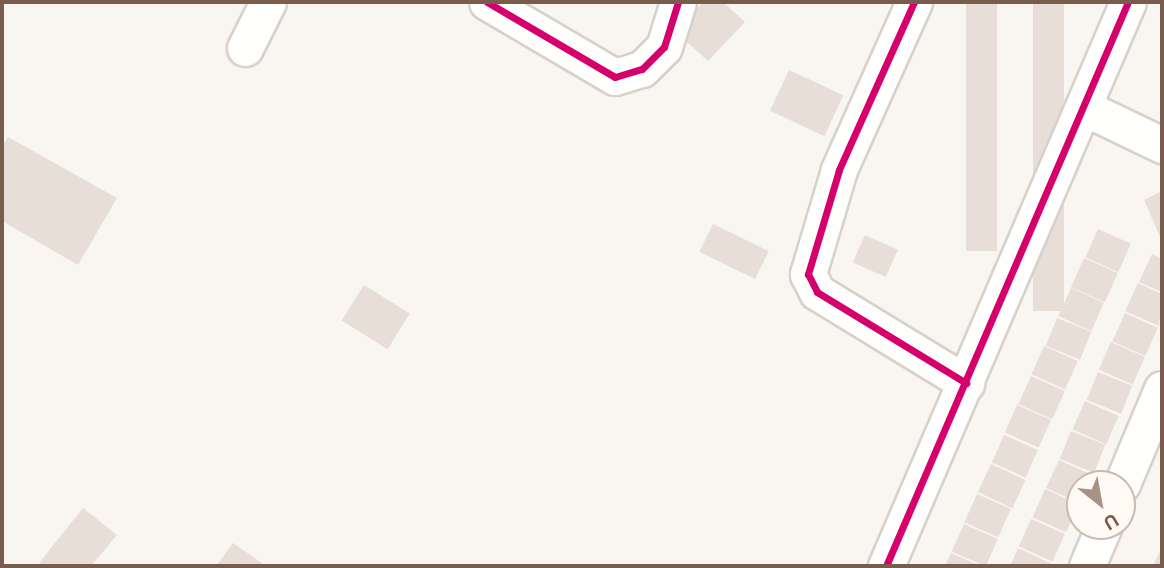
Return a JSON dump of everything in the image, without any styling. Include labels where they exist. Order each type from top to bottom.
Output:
[{"type":"street","points":[[246,48],[268,2]]},
{"type":"street","points":[[487,2],[615,77],[642,69],[664,47],[678,2]]},
{"type":"street","points":[[914,2],[839,170],[808,274],[817,292],[966,383]]},
{"type":"street","points":[[886,566],[1128,2]]},
{"type":"street","points":[[1083,107],[1162,145]]},
{"type":"street","points":[[1128,470],[1162,388]]},
{"type":"street","points":[[1087,566],[1098,540]]},
{"type":"building","points":[[703,2],[723,2],[745,22],[708,61],[676,32]]},
{"type":"building","points":[[966,2],[997,2],[997,251],[966,251]]},
{"type":"building","points":[[1033,2],[1064,2],[1064,311],[1033,311]]},
{"type":"building","points":[[789,70],[843,95],[824,136],[770,111]]},
{"type":"building","points":[[8,137],[117,198],[78,265],[2,221],[2,147]]},
{"type":"building","points":[[1162,191],[1162,241],[1144,200]]},
{"type":"building","points":[[713,224],[769,251],[755,279],[699,252]]},
{"type":"building","points":[[1098,229],[1131,244],[1118,272],[1085,257]]},
{"type":"building","points":[[865,235],[898,250],[886,277],[853,262]]},
{"type":"building","points":[[1152,254],[1162,259],[1162,292],[1139,282]]},
{"type":"building","points":[[1084,258],[1118,273],[1105,302],[1071,287]]},
{"type":"building","points":[[1138,283],[1162,294],[1159,326],[1125,311]]},
{"type":"building","points":[[364,285],[410,314],[388,349],[342,321]]},
{"type":"building","points":[[1071,288],[1104,303],[1091,331],[1058,316]]},
{"type":"building","points":[[1125,313],[1158,328],[1145,356],[1112,341]]},
{"type":"building","points":[[1057,318],[1091,332],[1080,360],[1046,346]]},
{"type":"building","points":[[1111,342],[1145,357],[1133,384],[1099,369]]},
{"type":"building","points":[[1044,346],[1078,361],[1065,389],[1031,374]]},
{"type":"building","points":[[1098,372],[1132,386],[1121,414],[1087,400]]},
{"type":"building","points":[[1031,376],[1065,391],[1052,419],[1018,404]]},
{"type":"building","points":[[1085,401],[1119,416],[1106,444],[1072,429]]},
{"type":"building","points":[[1017,405],[1051,420],[1039,447],[1005,432]]},
{"type":"building","points":[[1071,431],[1105,445],[1095,470],[1087,470],[1060,459]]},
{"type":"building","points":[[1004,435],[1038,450],[1026,477],[992,462]]},
{"type":"building","points":[[1059,460],[1081,470],[1066,470],[1066,497],[1046,488]]},
{"type":"building","points":[[991,464],[1025,480],[1012,508],[978,492]]},
{"type":"building","points":[[1045,489],[1066,498],[1066,532],[1032,517]]},
{"type":"building","points":[[977,494],[1011,509],[998,537],[964,522]]},
{"type":"building","points":[[83,508],[117,535],[91,566],[43,566],[39,563]]},
{"type":"building","points":[[1031,519],[1065,534],[1053,561],[1019,546]]},
{"type":"building","points":[[964,524],[998,539],[986,566],[952,551]]},
{"type":"building","points":[[233,543],[266,566],[216,566]]},
{"type":"building","points":[[1018,548],[1052,564],[1051,566],[1010,566]]},
{"type":"building","points":[[1160,552],[1162,566],[1153,566]]},
{"type":"building","points":[[951,553],[980,566],[945,566]]},
{"type":"cycle path","points":[[487,2],[615,77],[642,69],[664,47],[678,2]]},
{"type":"cycle path","points":[[914,2],[839,170],[808,274],[817,292],[966,383]]},
{"type":"cycle path","points":[[886,566],[1128,2]]}]
